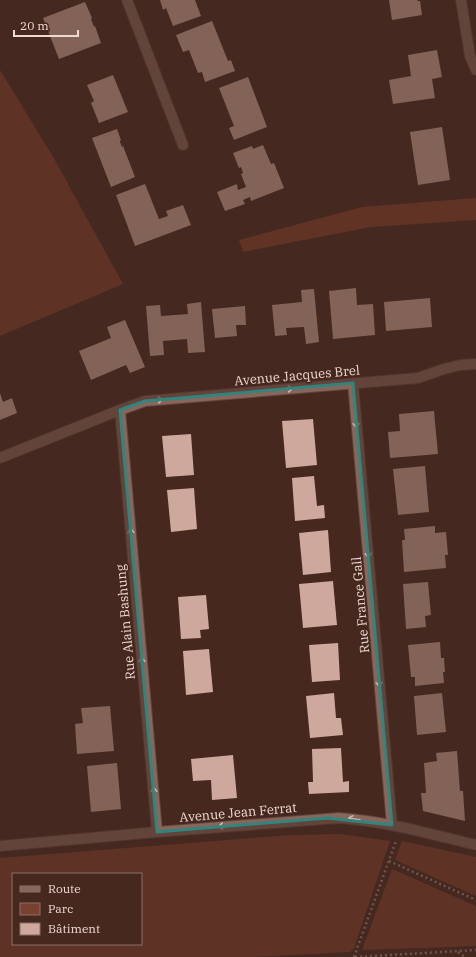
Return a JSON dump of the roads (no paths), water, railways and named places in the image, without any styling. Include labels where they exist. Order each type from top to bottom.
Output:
[{"type":"street","points":[[127,0],[183,145]]},
{"type":"street","points":[[462,0],[470,56],[476,70]]},
{"type":"street","name":"Avenue Jacques Brel","points":[[0,458],[145,401],[418,378],[451,367],[476,364]]},
{"type":"street","name":"Rue France Gall","points":[[353,383],[392,825]]},
{"type":"street","name":"Rue Alain Bashung","points":[[120,410],[157,832]]},
{"type":"street","name":"Avenue Jean Ferrat","points":[[0,846],[327,818],[350,819],[392,825],[476,845]]}]
